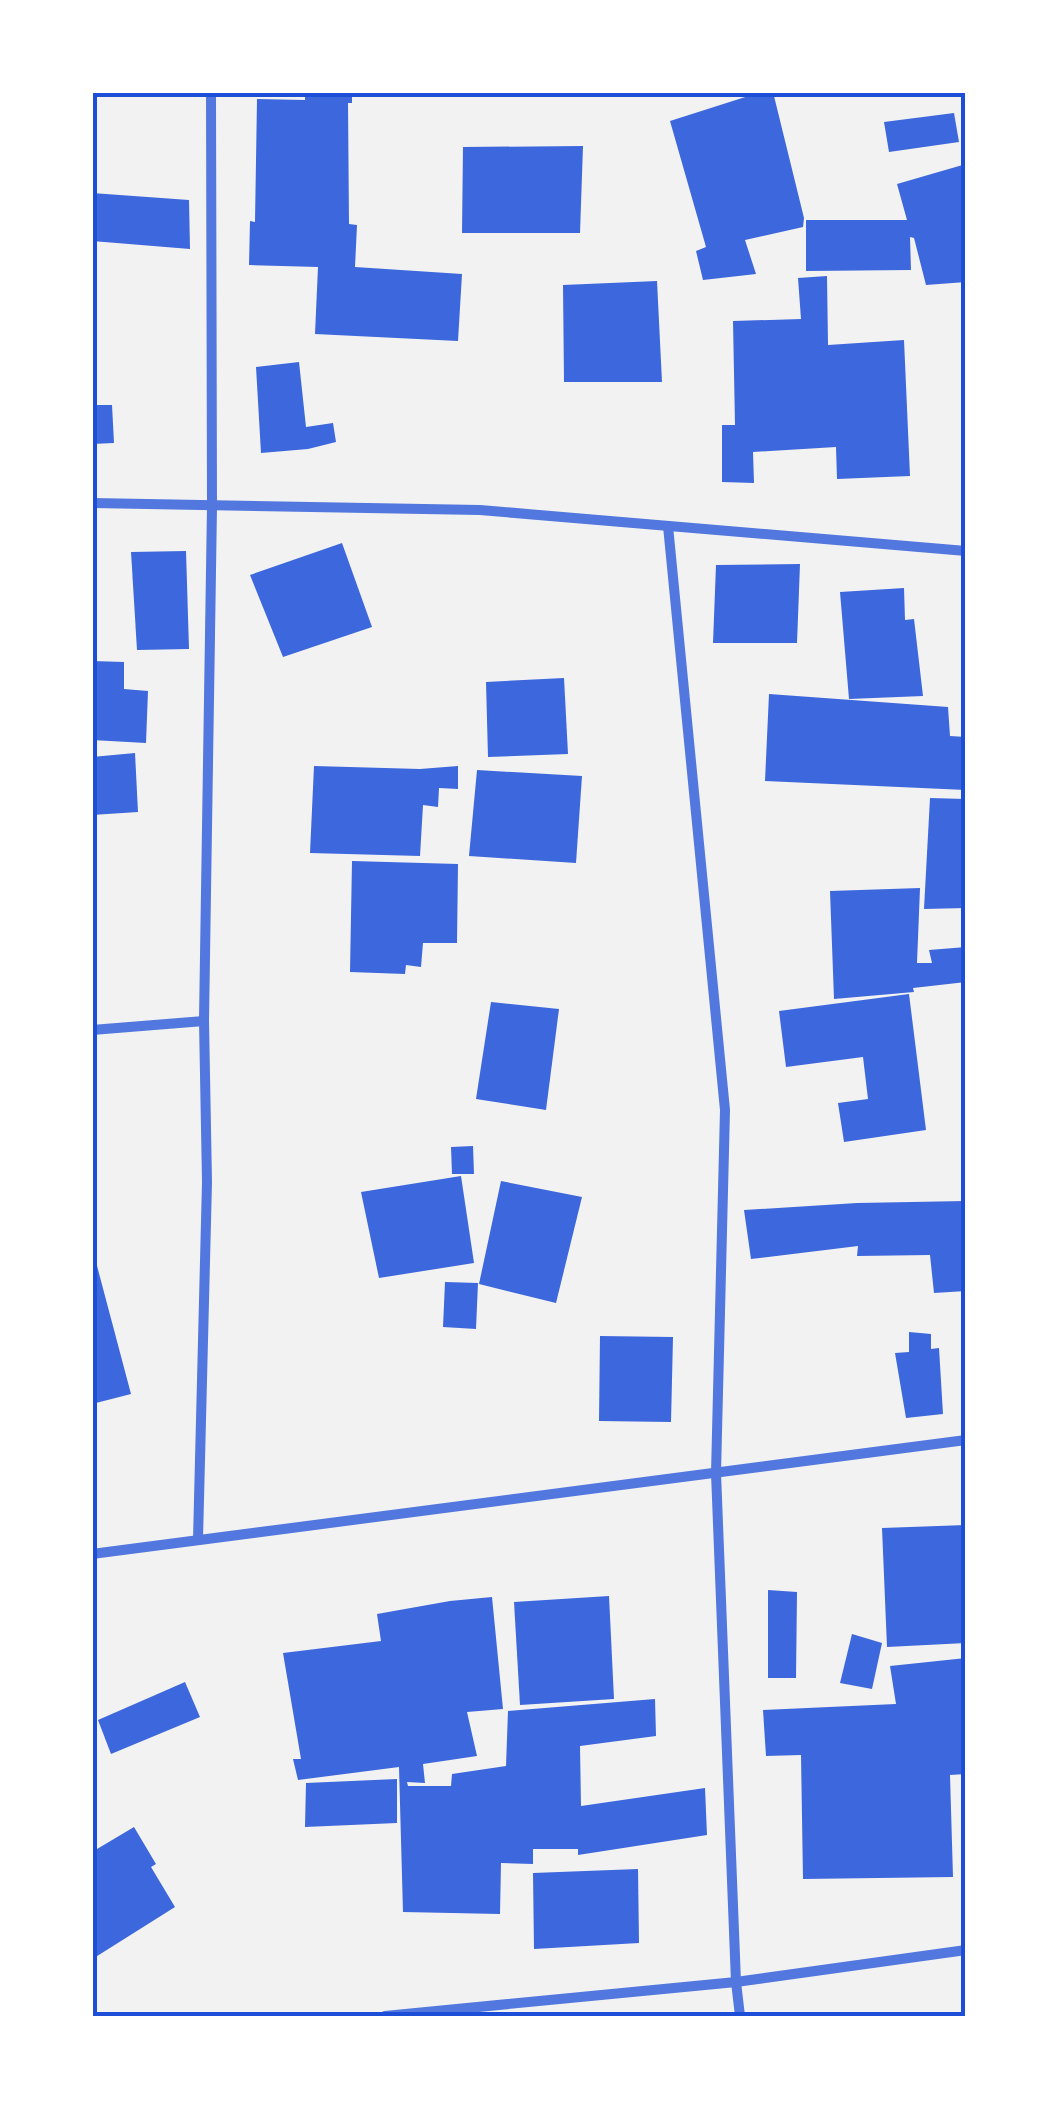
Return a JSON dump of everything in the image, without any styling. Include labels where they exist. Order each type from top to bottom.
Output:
[{"type":"street","points":[[198,1540],[207,1182],[204,1021],[212,506],[212,92]]},
{"type":"street","points":[[92,503],[480,510],[966,551]]},
{"type":"street","points":[[668,526],[725,1110],[716,1473],[740,2016]]},
{"type":"street","points":[[92,1030],[204,1021]]},
{"type":"street","points":[[92,1554],[966,1440]]},
{"type":"street","points":[[385,2016],[736,1982],[966,1950]]},
{"type":"building","points":[[305,92],[352,92],[352,103],[348,103],[349,224],[357,225],[355,267],[462,274],[458,341],[315,334],[318,267],[249,265],[250,221],[255,222],[257,99],[305,100]]},
{"type":"building","points":[[761,92],[773,92],[803,227],[745,240],[756,274],[703,280],[696,251],[706,247],[670,121]]},
{"type":"building","points":[[954,113],[959,142],[889,152],[884,122]]},
{"type":"building","points":[[583,146],[580,233],[462,233],[463,147]]},
{"type":"building","points":[[966,164],[966,282],[926,285],[914,238],[910,237],[911,270],[806,271],[806,220],[907,220],[897,184]]},
{"type":"building","points":[[92,193],[189,200],[190,249],[92,241]]},
{"type":"building","points":[[827,276],[828,345],[904,340],[910,476],[837,479],[836,447],[753,452],[754,483],[722,482],[722,425],[735,425],[733,321],[801,319],[798,278]]},
{"type":"building","points":[[657,281],[662,382],[564,382],[563,285]]},
{"type":"building","points":[[299,362],[306,427],[333,423],[336,442],[261,453],[256,367]]},
{"type":"building","points":[[92,405],[112,405],[114,443],[92,444]]},
{"type":"building","points":[[342,543],[372,627],[283,657],[250,575]]},
{"type":"building","points":[[186,551],[189,649],[137,650],[131,552]]},
{"type":"building","points":[[800,564],[797,643],[713,643],[716,565]]},
{"type":"building","points":[[904,588],[905,620],[914,619],[923,696],[849,699],[840,592]]},
{"type":"building","points":[[92,661],[124,662],[124,689],[148,691],[146,743],[92,740]]},
{"type":"building","points":[[564,678],[568,754],[488,757],[486,682]]},
{"type":"building","points":[[769,694],[948,707],[950,736],[966,737],[966,790],[765,781]]},
{"type":"building","points":[[135,753],[138,812],[92,815],[92,757]]},
{"type":"building","points":[[314,766],[458,766],[458,789],[439,788],[438,807],[423,805],[420,856],[310,853]]},
{"type":"building","points":[[477,770],[582,776],[576,863],[469,856]]},
{"type":"building","points":[[930,798],[966,799],[966,908],[924,909]]},
{"type":"building","points":[[352,861],[458,864],[457,943],[423,943],[421,967],[406,965],[405,974],[350,972]]},
{"type":"building","points":[[920,888],[917,963],[932,963],[929,950],[966,947],[966,982],[913,988],[914,992],[834,999],[830,891]]},
{"type":"building","points":[[909,994],[926,1130],[844,1142],[838,1103],[868,1099],[863,1057],[786,1067],[779,1011]]},
{"type":"building","points":[[491,1002],[559,1009],[546,1110],[476,1099]]},
{"type":"building","points":[[473,1146],[474,1174],[452,1174],[451,1147]]},
{"type":"building","points":[[461,1176],[474,1263],[379,1278],[361,1192]]},
{"type":"building","points":[[501,1181],[582,1197],[556,1303],[479,1284]]},
{"type":"building","points":[[966,1201],[966,1291],[934,1293],[930,1255],[857,1256],[858,1246],[751,1259],[744,1210]]},
{"type":"building","points":[[92,1247],[131,1394],[92,1404]]},
{"type":"building","points":[[445,1282],[478,1283],[476,1329],[443,1327]]},
{"type":"building","points":[[909,1332],[931,1334],[931,1349],[939,1348],[943,1414],[906,1418],[895,1353],[909,1352]]},
{"type":"building","points":[[600,1336],[673,1337],[671,1422],[599,1421]]},
{"type":"building","points":[[966,1525],[966,1643],[887,1647],[882,1528]]},
{"type":"building","points":[[768,1590],[797,1592],[796,1678],[768,1678]]},
{"type":"building","points":[[609,1596],[614,1699],[520,1705],[514,1602]]},
{"type":"building","points":[[492,1597],[503,1709],[467,1712],[477,1756],[423,1764],[425,1783],[407,1782],[408,1786],[451,1786],[452,1774],[506,1766],[508,1711],[655,1699],[656,1736],[580,1746],[581,1806],[705,1788],[707,1835],[578,1855],[578,1849],[533,1849],[533,1864],[501,1863],[500,1914],[403,1912],[399,1767],[298,1780],[293,1759],[301,1759],[283,1653],[381,1641],[377,1614]]},
{"type":"building","points":[[852,1634],[882,1643],[872,1689],[840,1683]]},
{"type":"building","points":[[966,1658],[966,1774],[950,1775],[953,1877],[803,1879],[801,1755],[766,1756],[763,1710],[896,1704],[890,1666]]},
{"type":"building","points":[[185,1682],[200,1717],[111,1754],[98,1720]]},
{"type":"building","points":[[397,1779],[397,1823],[305,1827],[306,1783]]},
{"type":"building","points":[[134,1827],[156,1864],[151,1867],[175,1907],[94,1958],[92,1852]]},
{"type":"building","points":[[638,1869],[639,1943],[534,1949],[533,1873]]}]
